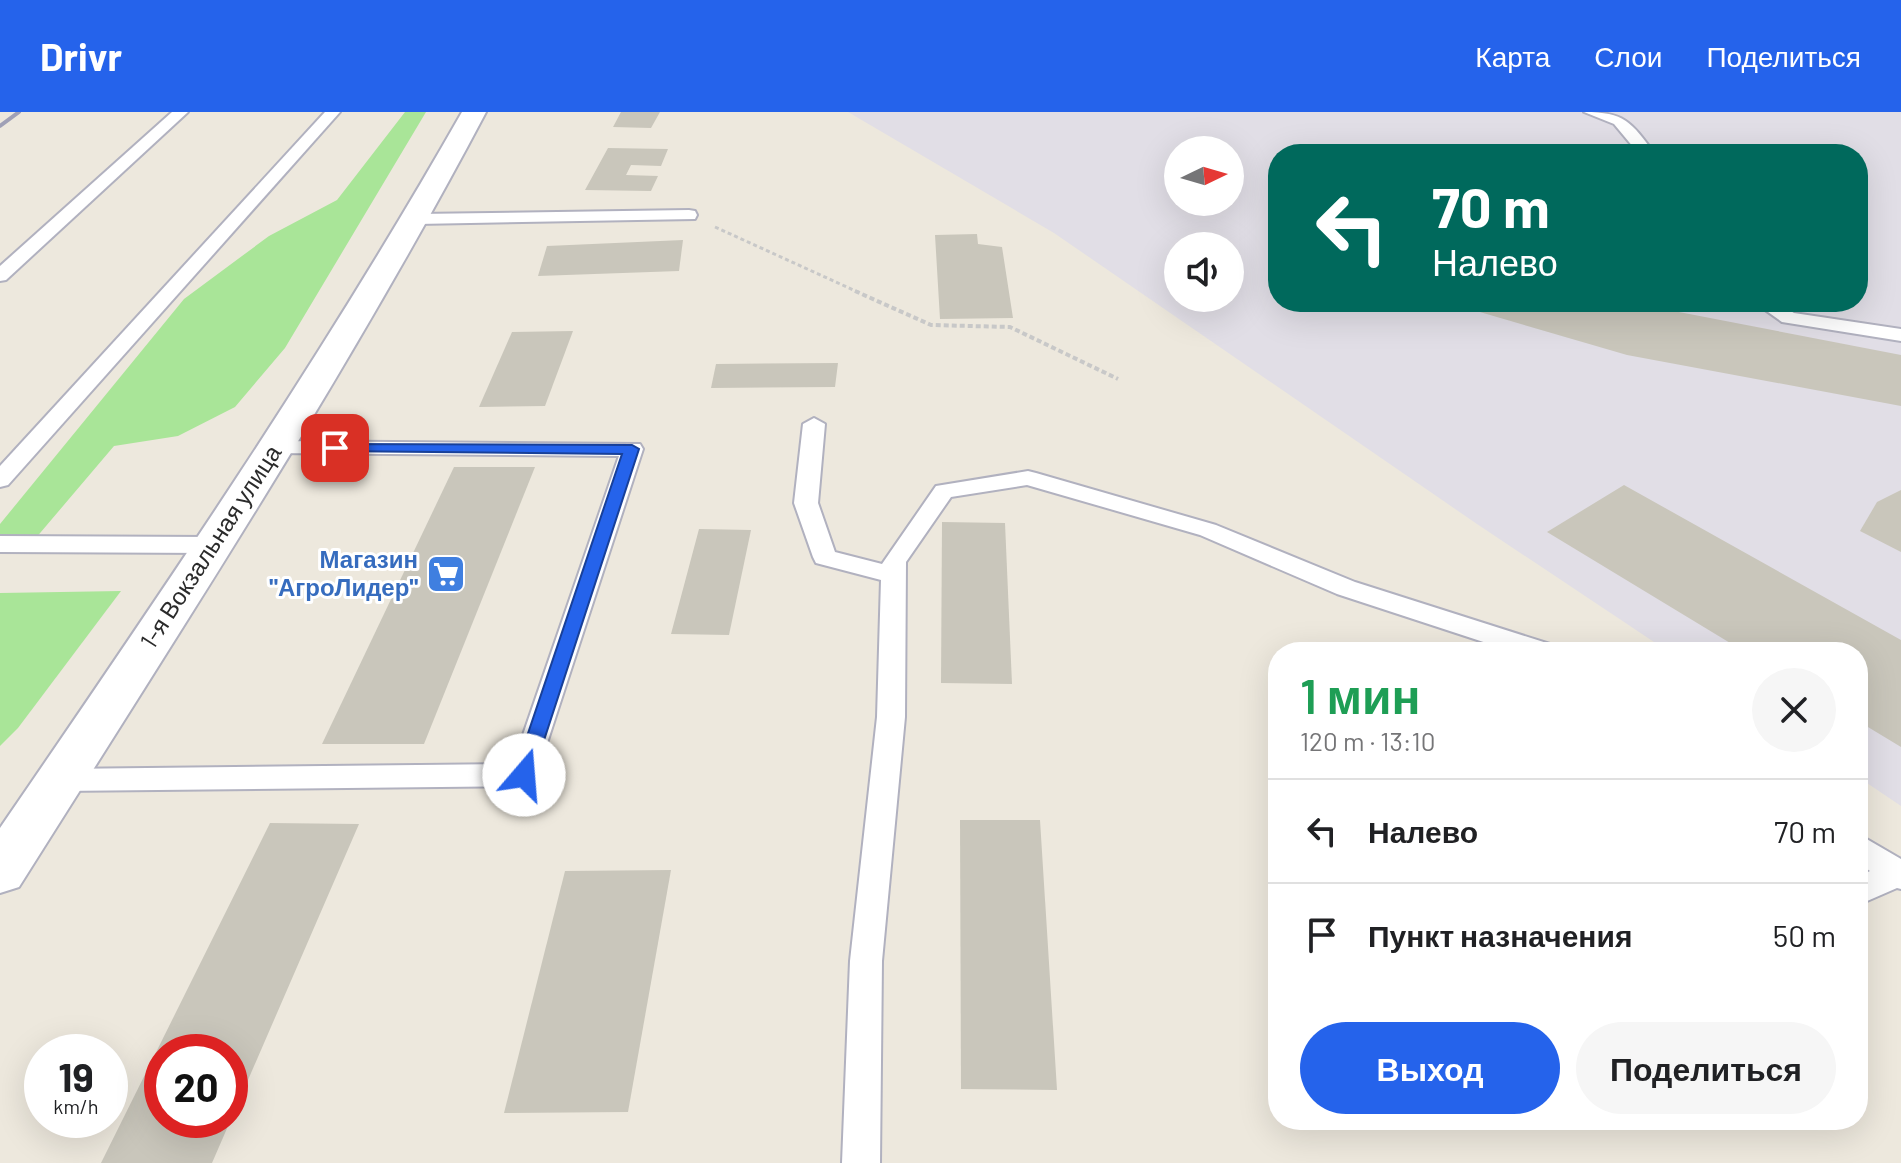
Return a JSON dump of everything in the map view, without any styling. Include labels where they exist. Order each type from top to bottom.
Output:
[{"type":"main road","name":"1-я Вокзальная улица","points":[[0,871],[276,448],[417,219],[474,112]]},
{"type":"lane","points":[[0,276],[181,112]]},
{"type":"lane","points":[[0,480],[333,112]]},
{"type":"lane","points":[[1591,112],[1619,121],[1639,144]]},
{"type":"lane","points":[[417,219],[689,215]]},
{"type":"lane","points":[[1779,312],[1789,318],[1901,335]]},
{"type":"lane","points":[[814,424],[806,503],[825,557],[894,575]]},
{"type":"lane","points":[[60,780],[524,775],[632,449],[276,448]]},
{"type":"lane","points":[[861,1163],[866,961],[891,717],[894,561],[944,491],[1028,478],[1208,530],[1346,588],[1513,642]]},
{"type":"lane","points":[[0,544],[212,545]]},
{"type":"lane","points":[[1868,854],[1898,874]]},
{"type":"lane","points":[[1868,888],[1898,874]]},
{"type":"path","points":[[689,215],[931,325],[1010,327],[1118,379]]},
{"type":"shaded area","points":[[848,112],[1901,112],[1901,806],[1868,784],[1868,642],[1654,642],[1169,312],[1244,312],[1244,232],[1164,232],[1164,309],[1054,233]]},
{"type":"green space","points":[[405,112],[426,112],[285,348],[235,407],[178,436],[114,446],[35,539],[0,541],[0,524],[184,299],[269,236],[337,200]]},
{"type":"green space","points":[[121,591],[18,728],[0,746],[0,593]]},
{"type":"building","points":[[621,112],[660,112],[651,128],[613,127]]},
{"type":"building","points":[[608,148],[668,149],[661,166],[631,165],[626,175],[658,176],[651,191],[585,190]]},
{"type":"building","points":[[977,234],[978,244],[1002,247],[1013,318],[940,319],[935,235]]},
{"type":"building","points":[[683,240],[679,271],[538,276],[547,246]]},
{"type":"building","points":[[1480,312],[1679,312],[1901,355],[1901,406],[1627,355]]},
{"type":"building","points":[[573,331],[545,406],[479,407],[512,332]]},
{"type":"building","points":[[838,363],[835,387],[711,388],[716,364]]},
{"type":"building","points":[[454,467],[535,467],[424,744],[322,744]]},
{"type":"building","points":[[1624,485],[1901,640],[1901,747],[1868,727],[1868,642],[1728,642],[1547,532]]},
{"type":"building","points":[[1901,490],[1901,552],[1860,531],[1877,502]]},
{"type":"building","points":[[942,522],[1005,523],[1012,684],[941,683]]},
{"type":"building","points":[[699,529],[751,530],[729,635],[671,634]]},
{"type":"building","points":[[960,820],[1040,820],[1057,1090],[961,1089]]},
{"type":"building","points":[[270,823],[359,824],[248,1080],[248,1034],[165,1034]]},
{"type":"building","points":[[671,870],[628,1112],[504,1113],[565,871]]},
{"type":"building","points":[[144,1076],[144,1138],[223,1138],[212,1163],[101,1163],[113,1138],[128,1138],[128,1109]]},
{"type":"railway","points":[[0,126],[19,112]]},
{"type":"place","name":"Магазин \"АгроЛидер\"","points":[[446,574]]},
{"type":"route","points":[[335,448],[632,449],[524,775]]}]
